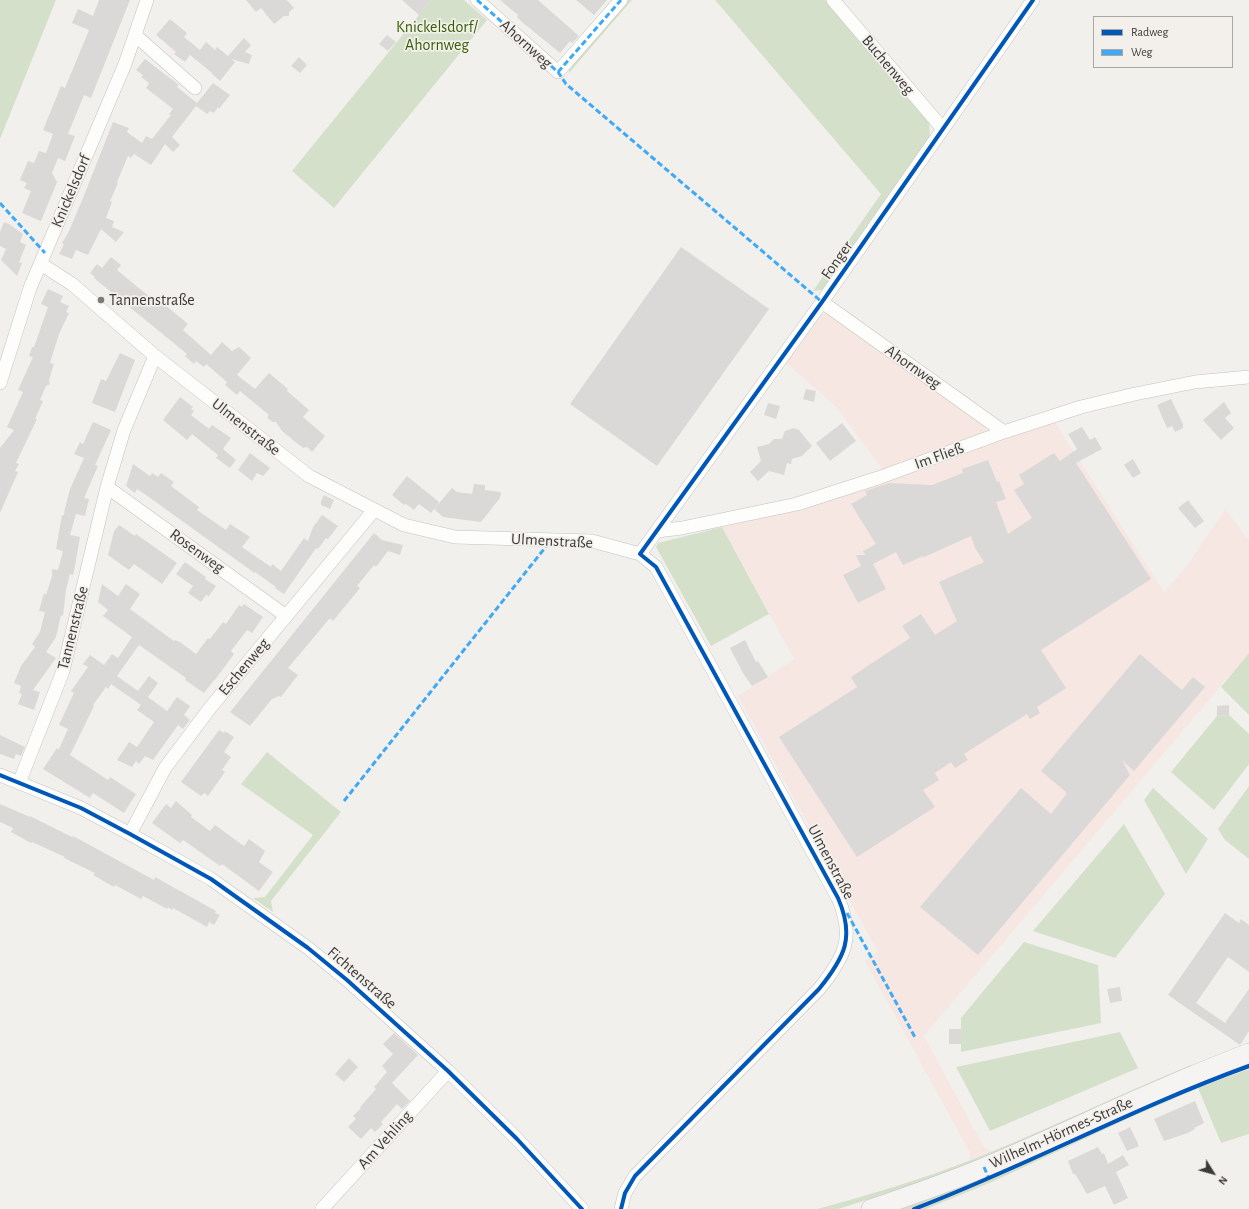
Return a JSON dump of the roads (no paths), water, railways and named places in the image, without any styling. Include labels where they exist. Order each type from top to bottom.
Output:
[{"type":"street","name":"Knickelsdorf","points":[[0,383],[30,288],[125,64],[147,0]]},
{"type":"street","name":"Ahornweg","points":[[477,0],[558,72],[621,0]]},
{"type":"street","name":"Buchenweg","points":[[833,0],[943,129]]},
{"type":"street","name":"Fonger","points":[[657,531],[822,302],[1033,0]]},
{"type":"street","points":[[135,35],[195,88]]},
{"type":"street","name":"Ulmenstraße","points":[[41,264],[72,284],[155,356],[309,476],[404,525],[454,536],[592,541],[640,554],[656,567],[838,898],[845,914],[847,932],[846,943],[841,957],[820,989],[635,1176],[626,1190],[621,1209]]},
{"type":"street","name":"Ahornweg","points":[[822,302],[1004,432]]},
{"type":"street","name":"Tannenstraße","points":[[19,783],[63,671],[107,487],[124,430],[155,356]]},
{"type":"street","name":"Im Fließ","points":[[657,531],[682,528],[796,504],[878,478],[1004,432],[1081,407],[1195,382],[1249,377]]},
{"type":"street","name":"Rosenweg","points":[[107,487],[286,616]]},
{"type":"street","name":"Eschenweg","points":[[130,834],[165,768],[210,708],[374,510]]},
{"type":"street","points":[[640,554],[657,531]]},
{"type":"street","name":"Fichtenstraße","points":[[0,775],[81,808],[211,879],[308,948],[347,980],[448,1071],[517,1139],[582,1209]]},
{"type":"street","name":"Wilhelm-Hörmes-Straße","points":[[871,1209],[926,1190],[984,1167],[1149,1094],[1249,1053]]},
{"type":"street","name":"Am Vehling","points":[[322,1209],[448,1071]]},
{"type":"place","name":"Tannenstraße","points":[[101,300]]},
{"type":"park label","name":"Knickelsdorf/ Ahornweg","points":[[437,36]]}]
